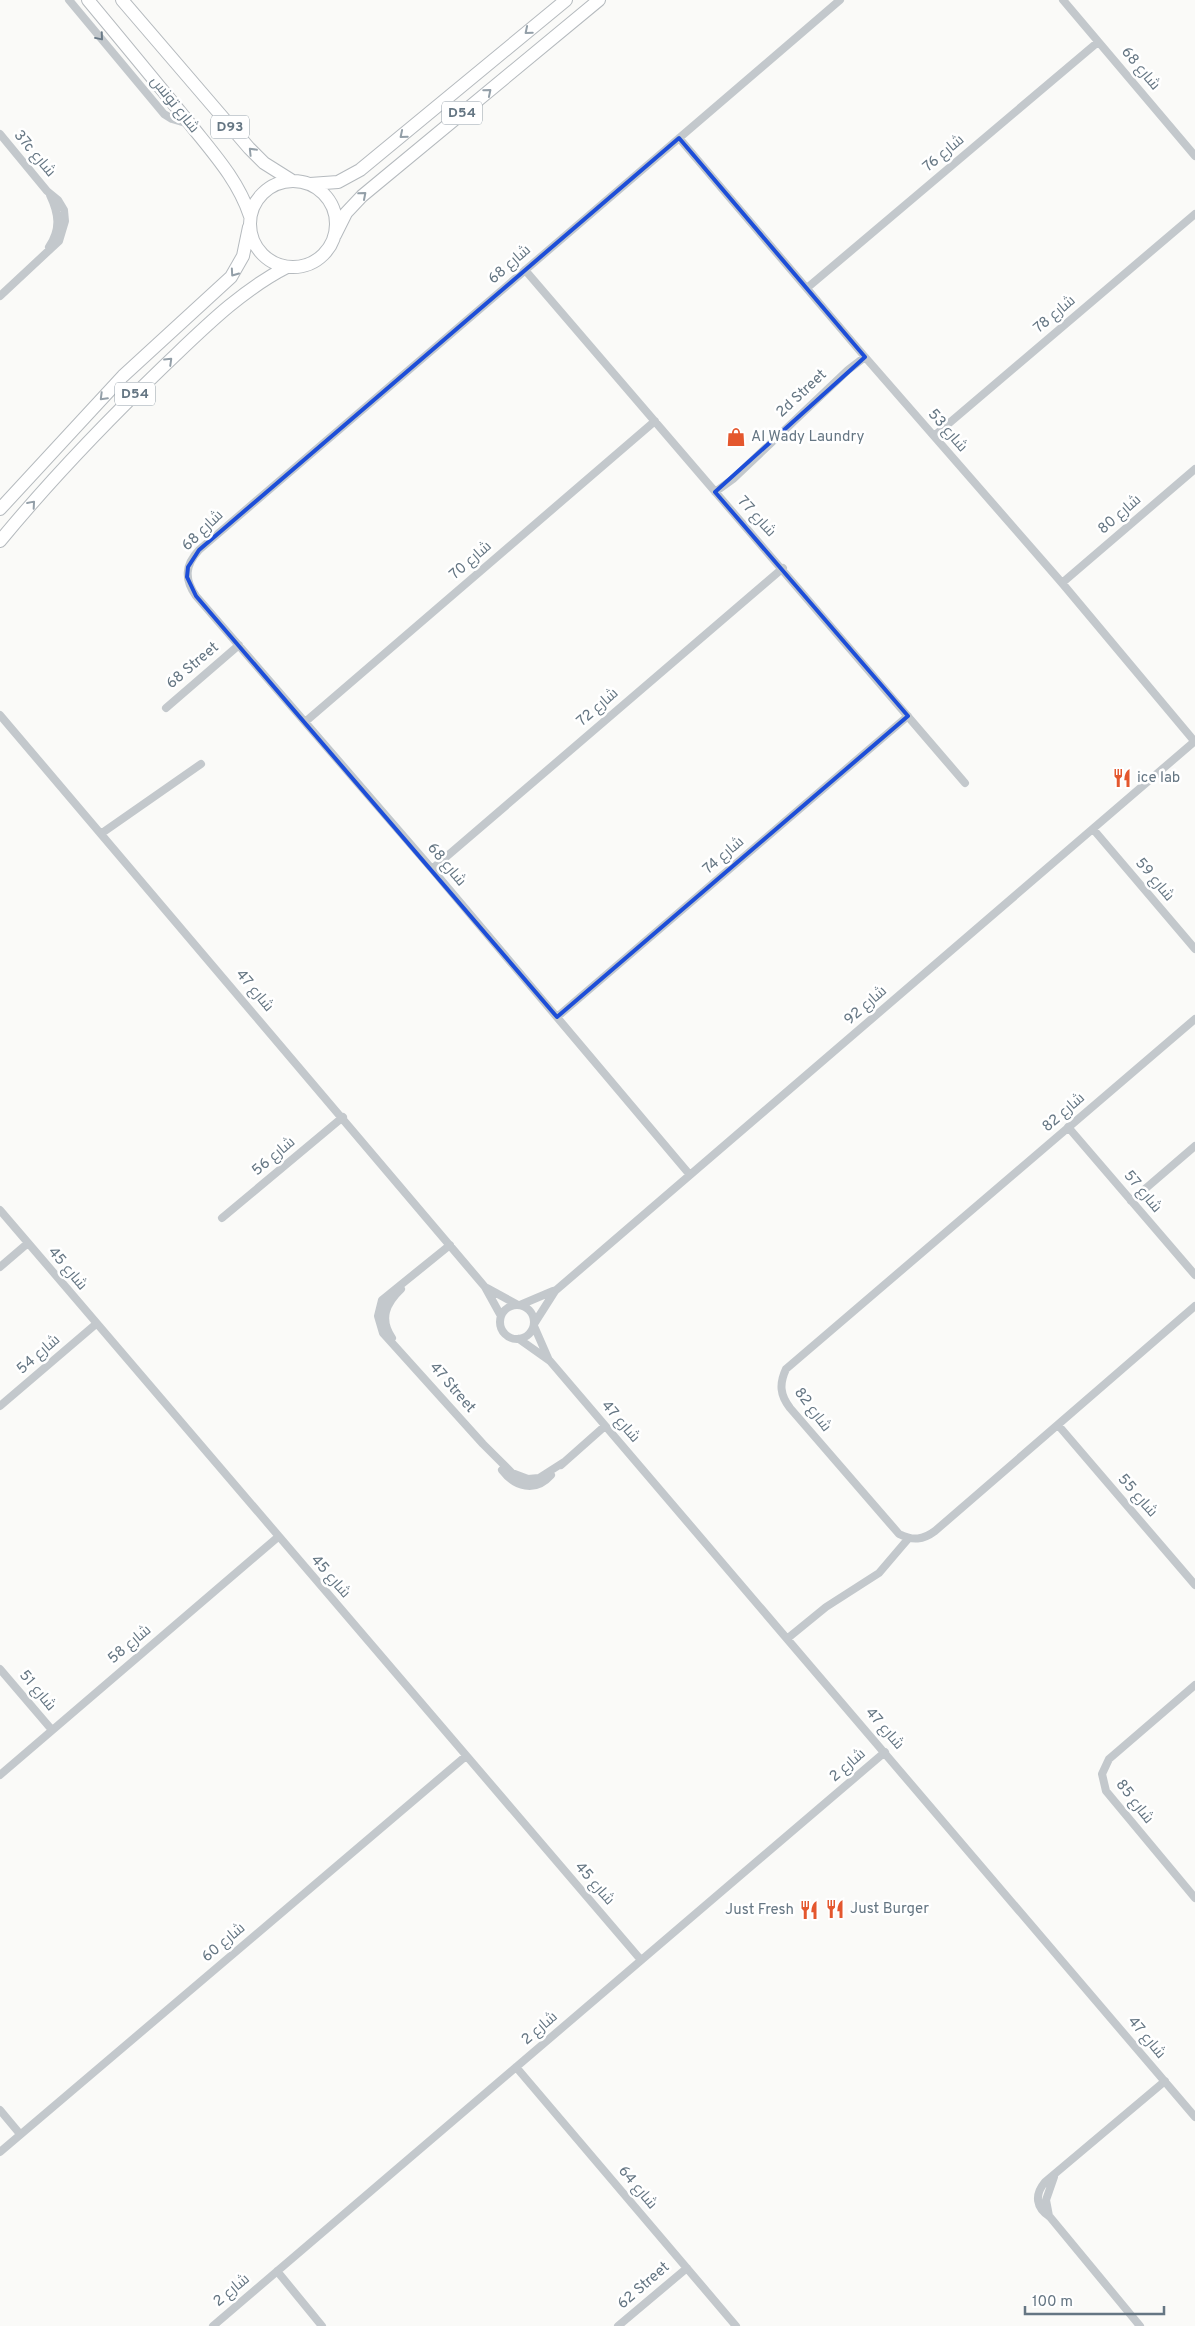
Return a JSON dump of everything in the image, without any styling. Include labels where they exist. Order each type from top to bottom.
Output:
[{"type":"main road","name":"شارع تونس","points":[[88,0],[231,177],[242,196],[250,222]]},
{"type":"main road","name":"شارع تونس","points":[[122,0],[249,148],[264,163],[291,180]]},
{"type":"main road","name":"D54","points":[[310,184],[338,182],[360,170],[566,0]]},
{"type":"main road","name":"D54","points":[[335,235],[346,213],[362,196],[600,0]]},
{"type":"main road","points":[[291,180],[310,184],[323,193],[332,205],[336,220],[335,235],[330,246],[322,256],[306,265],[288,267],[273,263],[262,254],[253,242],[250,222],[254,205],[260,195],[279,182],[291,180]]},
{"type":"main road","name":"D54","points":[[0,509],[114,386],[231,277],[243,256],[250,222]]},
{"type":"main road","name":"D54","points":[[0,540],[87,443],[168,362],[257,284],[288,267]]},
{"type":"street","points":[[69,0],[164,114],[189,124]]},
{"type":"street","name":"شارع 68","points":[[690,1175],[432,869],[190,587],[188,572],[192,558],[840,0]]},
{"type":"street","name":"شارع 68","points":[[1063,0],[1195,156]]},
{"type":"street","name":"شارع 76","points":[[807,288],[1098,42]]},
{"type":"street","name":"37c شارع","points":[[0,134],[47,191],[62,221],[45,253],[0,296]]},
{"type":"street","name":"شارع 53","points":[[679,138],[865,357],[1062,583],[1195,742]]},
{"type":"street","name":"شارع 78","points":[[934,436],[1195,214]]},
{"type":"street","name":"شارع 77","points":[[525,270],[965,783]]},
{"type":"street","name":"2d Street","points":[[715,492],[733,479],[848,370],[865,357]]},
{"type":"street","name":"شارع 70","points":[[305,722],[655,421]]},
{"type":"street","name":"شارع 80","points":[[1062,583],[1195,469]]},
{"type":"street","name":"شارع 72","points":[[432,869],[782,568]]},
{"type":"street","name":"68 Street","points":[[166,708],[239,645]]},
{"type":"street","name":"شارع 47","points":[[0,715],[485,1286],[500,1316]]},
{"type":"street","name":"شارع 74","points":[[557,1017],[908,716]]},
{"type":"street","name":"شارع 92","points":[[534,1325],[555,1291],[1195,742]]},
{"type":"street","points":[[102,833],[201,764]]},
{"type":"street","name":"شارع 59","points":[[1093,829],[1195,949]]},
{"type":"street","name":"شارع 82","points":[[908,1539],[899,1534],[790,1408],[780,1389],[781,1379],[790,1366],[1195,1019]]},
{"type":"street","name":"شارع 56","points":[[222,1218],[343,1117]]},
{"type":"street","name":"شارع 57","points":[[1068,1127],[1195,1275]]},
{"type":"street","points":[[1132,1201],[1195,1146]]},
{"type":"street","name":"شارع 45","points":[[0,1210],[641,1960]]},
{"type":"street","points":[[0,1267],[28,1243]]},
{"type":"street","name":"47 Street","points":[[450,1245],[409,1280],[389,1302],[385,1313],[387,1330],[400,1350],[483,1444],[508,1470],[522,1478],[533,1479],[544,1476],[564,1462],[605,1426]]},
{"type":"street","name":"شارع 47","points":[[485,1286],[519,1305]]},
{"type":"street","name":"شارع 92","points":[[519,1305],[555,1291]]},
{"type":"street","points":[[519,1305],[531,1311],[534,1325],[528,1335],[519,1339],[504,1333],[501,1328],[500,1316],[507,1308],[519,1305]]},
{"type":"street","points":[[788,1638],[826,1607],[879,1573],[908,1539],[918,1540],[932,1534],[1195,1306]]},
{"type":"street","name":"شارع 54","points":[[0,1406],[96,1324]]},
{"type":"street","name":"شارع 47","points":[[534,1325],[550,1362]]},
{"type":"street","name":"شارع 47","points":[[519,1339],[550,1362],[788,1638],[1195,2117]]},
{"type":"street","name":"شارع 55","points":[[1058,1425],[1195,1585]]},
{"type":"street","name":"شارع 58","points":[[0,1775],[278,1537]]},
{"type":"street","name":"شارع 51","points":[[0,1669],[52,1730]]},
{"type":"street","name":"شارع 85","points":[[1195,1685],[1109,1759],[1102,1774],[1106,1791],[1195,1898]]},
{"type":"street","name":"شارع 2","points":[[212,2326],[885,1752]]},
{"type":"street","name":"شارع 60","points":[[0,2152],[466,1756]]},
{"type":"street","name":"شارع 64","points":[[516,2067],[736,2326]]},
{"type":"street","points":[[1140,2326],[1050,2217],[1039,2207],[1037,2200],[1041,2186],[1165,2081]]},
{"type":"street","points":[[0,2110],[20,2134]]},
{"type":"street","name":"62 Street","points":[[618,2326],[687,2268]]},
{"type":"street","points":[[277,2271],[322,2326]]},
{"type":"highlighted area","points":[[679,138],[865,357],[715,492],[908,716],[557,1017],[196,596],[187,577],[188,567],[199,550]]},
{"type":"place","name":"Al Wady Laundry","points":[[736,437]]},
{"type":"place","name":"ice lab","points":[[1122,778]]},
{"type":"place","name":"Just Burger","points":[[835,1909]]},
{"type":"place","name":"Just Fresh","points":[[809,1910]]}]
